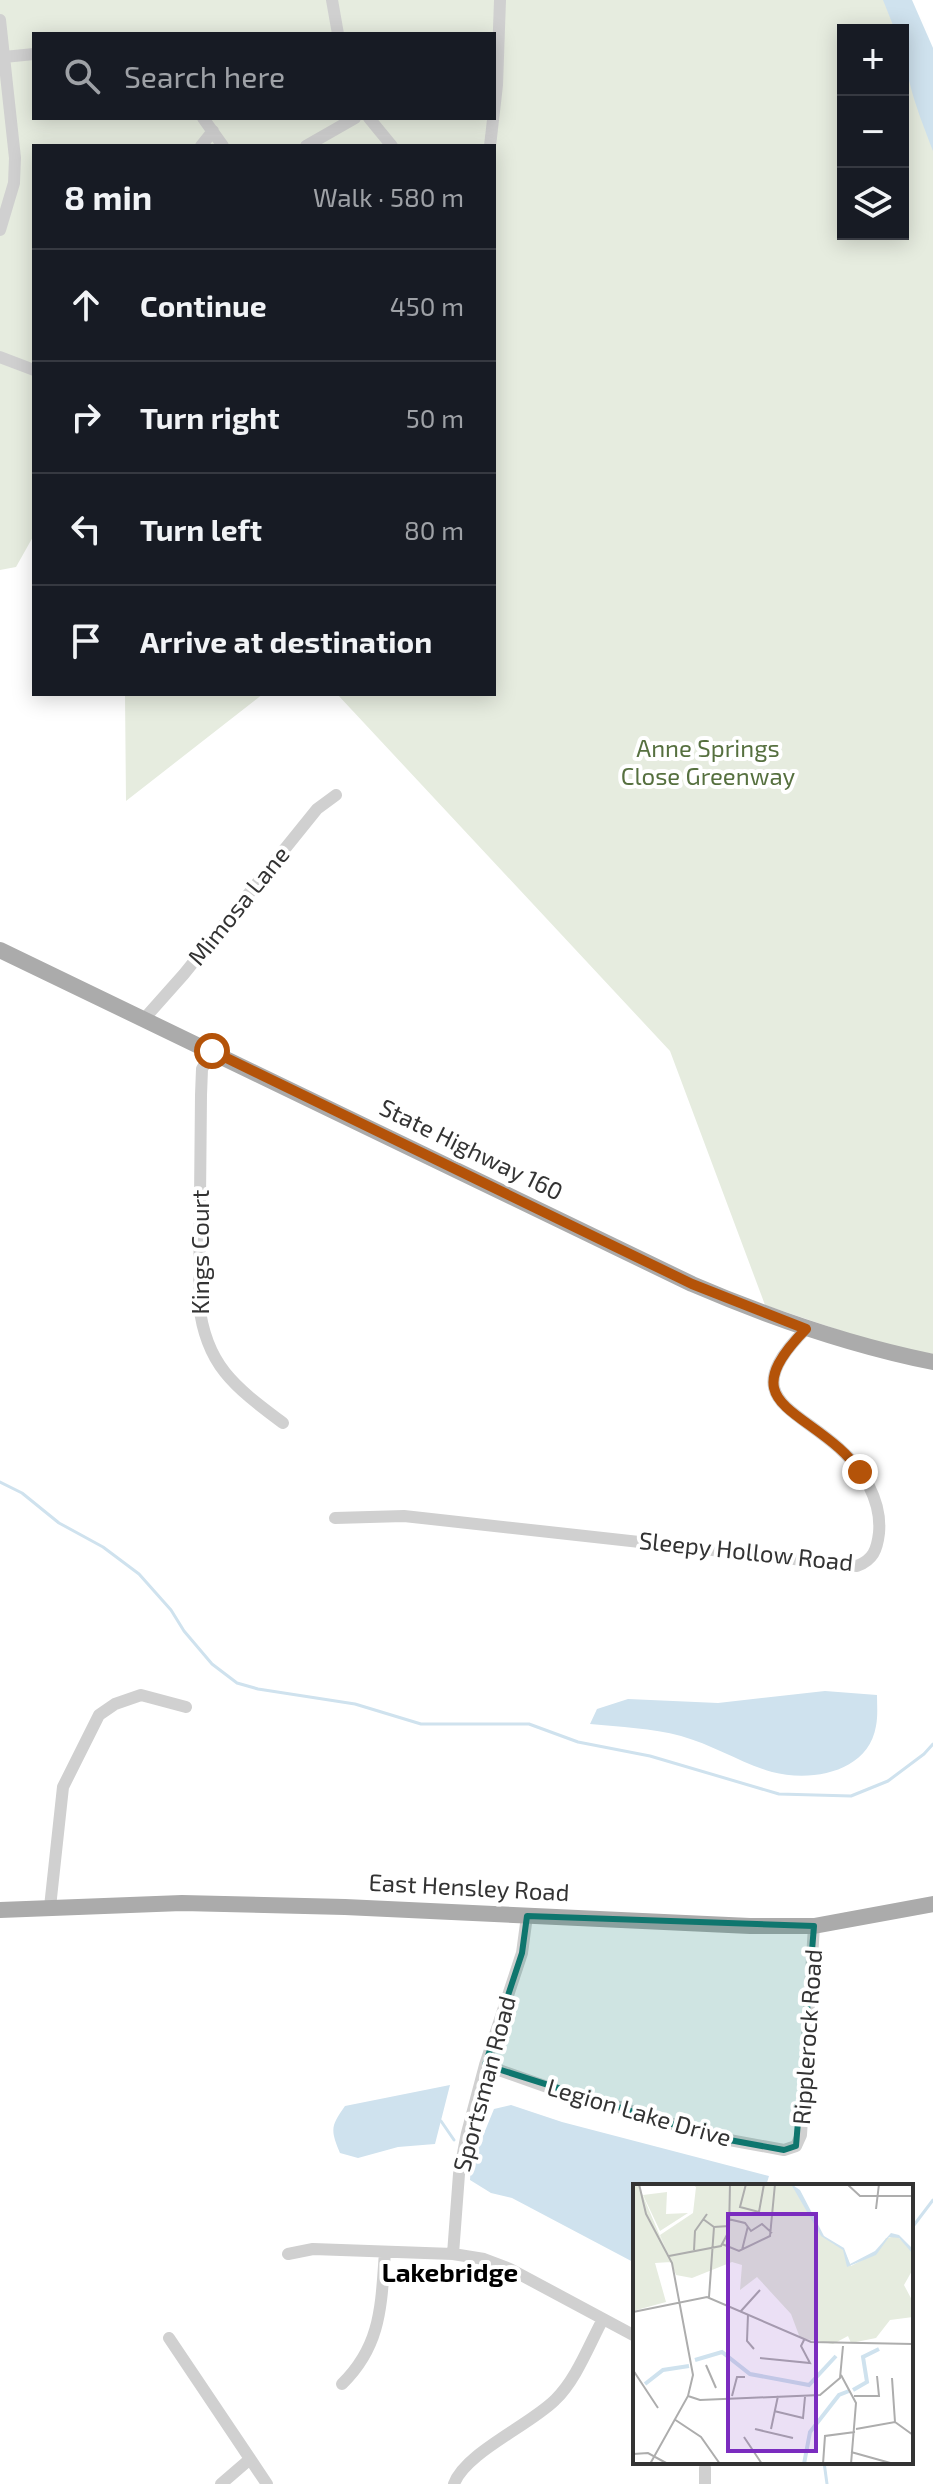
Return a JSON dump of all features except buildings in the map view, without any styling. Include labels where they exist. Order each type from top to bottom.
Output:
[{"type":"main road","name":"State Highway 160","points":[[0,950],[692,1284],[806,1329],[933,1362]]},
{"type":"main road","name":"East Hensley Road","points":[[0,1910],[182,1903],[814,1926],[933,1904]]},
{"type":"street","points":[[332,0],[338,32]]},
{"type":"street","points":[[496,94],[500,0]]},
{"type":"street","points":[[0,20],[6,126],[14,183],[0,230]]},
{"type":"street","points":[[4,57],[32,54]]},
{"type":"street","points":[[205,120],[222,144]]},
{"type":"street","points":[[310,144],[352,120]]},
{"type":"street","points":[[371,120],[390,144]]},
{"type":"street","points":[[490,144],[493,120]]},
{"type":"street","points":[[203,144],[213,131]]},
{"type":"street","points":[[0,357],[32,369]]},
{"type":"street","name":"Mimosa Lane","points":[[144,1019],[316,810],[336,795]]},
{"type":"street","name":"Kings Court","points":[[212,1051],[202,1069],[201,1095],[199,1304],[202,1330],[221,1368],[283,1423]]},
{"type":"street","name":"Sleepy Hollow Road","points":[[335,1518],[404,1516],[843,1565],[857,1566],[867,1562],[874,1556],[879,1533],[876,1500],[860,1472],[840,1448],[783,1406],[774,1383],[780,1358],[806,1329]]},
{"type":"street","points":[[50,1907],[63,1787],[99,1715],[115,1704],[141,1695],[186,1707]]},
{"type":"street","name":"Sportsman Road","points":[[453,2254],[459,2174],[467,2133],[485,2065],[522,1953],[527,1916]]},
{"type":"street","name":"Ripplerock Road","points":[[796,2146],[801,2135],[814,1926]]},
{"type":"street","name":"Legion Lake Drive","points":[[485,2065],[570,2095],[613,2105],[713,2137],[784,2150],[796,2146]]},
{"type":"street","points":[[288,2254],[313,2249],[453,2254],[484,2259],[510,2269],[633,2335]]},
{"type":"street","points":[[342,2384],[358,2368],[377,2328],[385,2252]]},
{"type":"street","points":[[454,2484],[468,2463],[558,2398],[603,2319]]},
{"type":"street","points":[[169,2338],[267,2484]]},
{"type":"street","points":[[221,2484],[250,2459]]},
{"type":"street","points":[[705,2468],[705,2484]]},
{"type":"highlighted area","points":[[527,1916],[814,1926],[796,2146],[784,2150],[713,2137],[485,2065],[522,1953]]},
{"type":"green space","name":"Anne Springs Close Greenway","points":[[0,0],[898,0],[907,24],[837,24],[837,240],[909,240],[909,31],[933,98],[933,1354],[880,1344],[765,1305],[670,1051],[339,696],[496,696],[496,144],[32,144],[32,539],[16,567],[0,570]]},
{"type":"green space","points":[[125,696],[260,696],[126,801]]},
{"type":"water","points":[[883,0],[912,0],[933,48],[933,151],[909,81],[909,24],[893,24]]},
{"type":"water","points":[[825,1691],[877,1695],[877,1718],[871,1742],[862,1754],[850,1764],[820,1774],[804,1776],[772,1772],[681,1736],[647,1729],[590,1724],[597,1709],[628,1699],[718,1703]]},
{"type":"water","points":[[450,2085],[435,2144],[398,2147],[358,2158],[340,2153],[334,2128],[345,2106]]},
{"type":"water","points":[[511,2105],[562,2122],[769,2176],[767,2184],[633,2184],[633,2262],[512,2198],[491,2193],[470,2180],[471,2165],[494,2109]]},
{"type":"waterway","points":[[0,1482],[22,1493],[59,1523],[103,1547],[139,1574],[212,1664],[237,1683],[258,1689],[355,1704],[421,1724],[529,1724],[578,1742],[650,1756],[779,1794],[851,1796],[888,1781],[933,1744]]},
{"type":"waterway","points":[[441,2121],[454,2140]]},
{"type":"waterway","points":[[913,2226],[933,2200]]},
{"type":"waterway","points":[[824,2464],[827,2484]]},
{"type":"district","name":"Lakebridge","points":[[450,2273]]},
{"type":"route","points":[[212,1051],[692,1284],[806,1329],[780,1358],[774,1383],[777,1393],[783,1406],[840,1448],[860,1472]]}]
